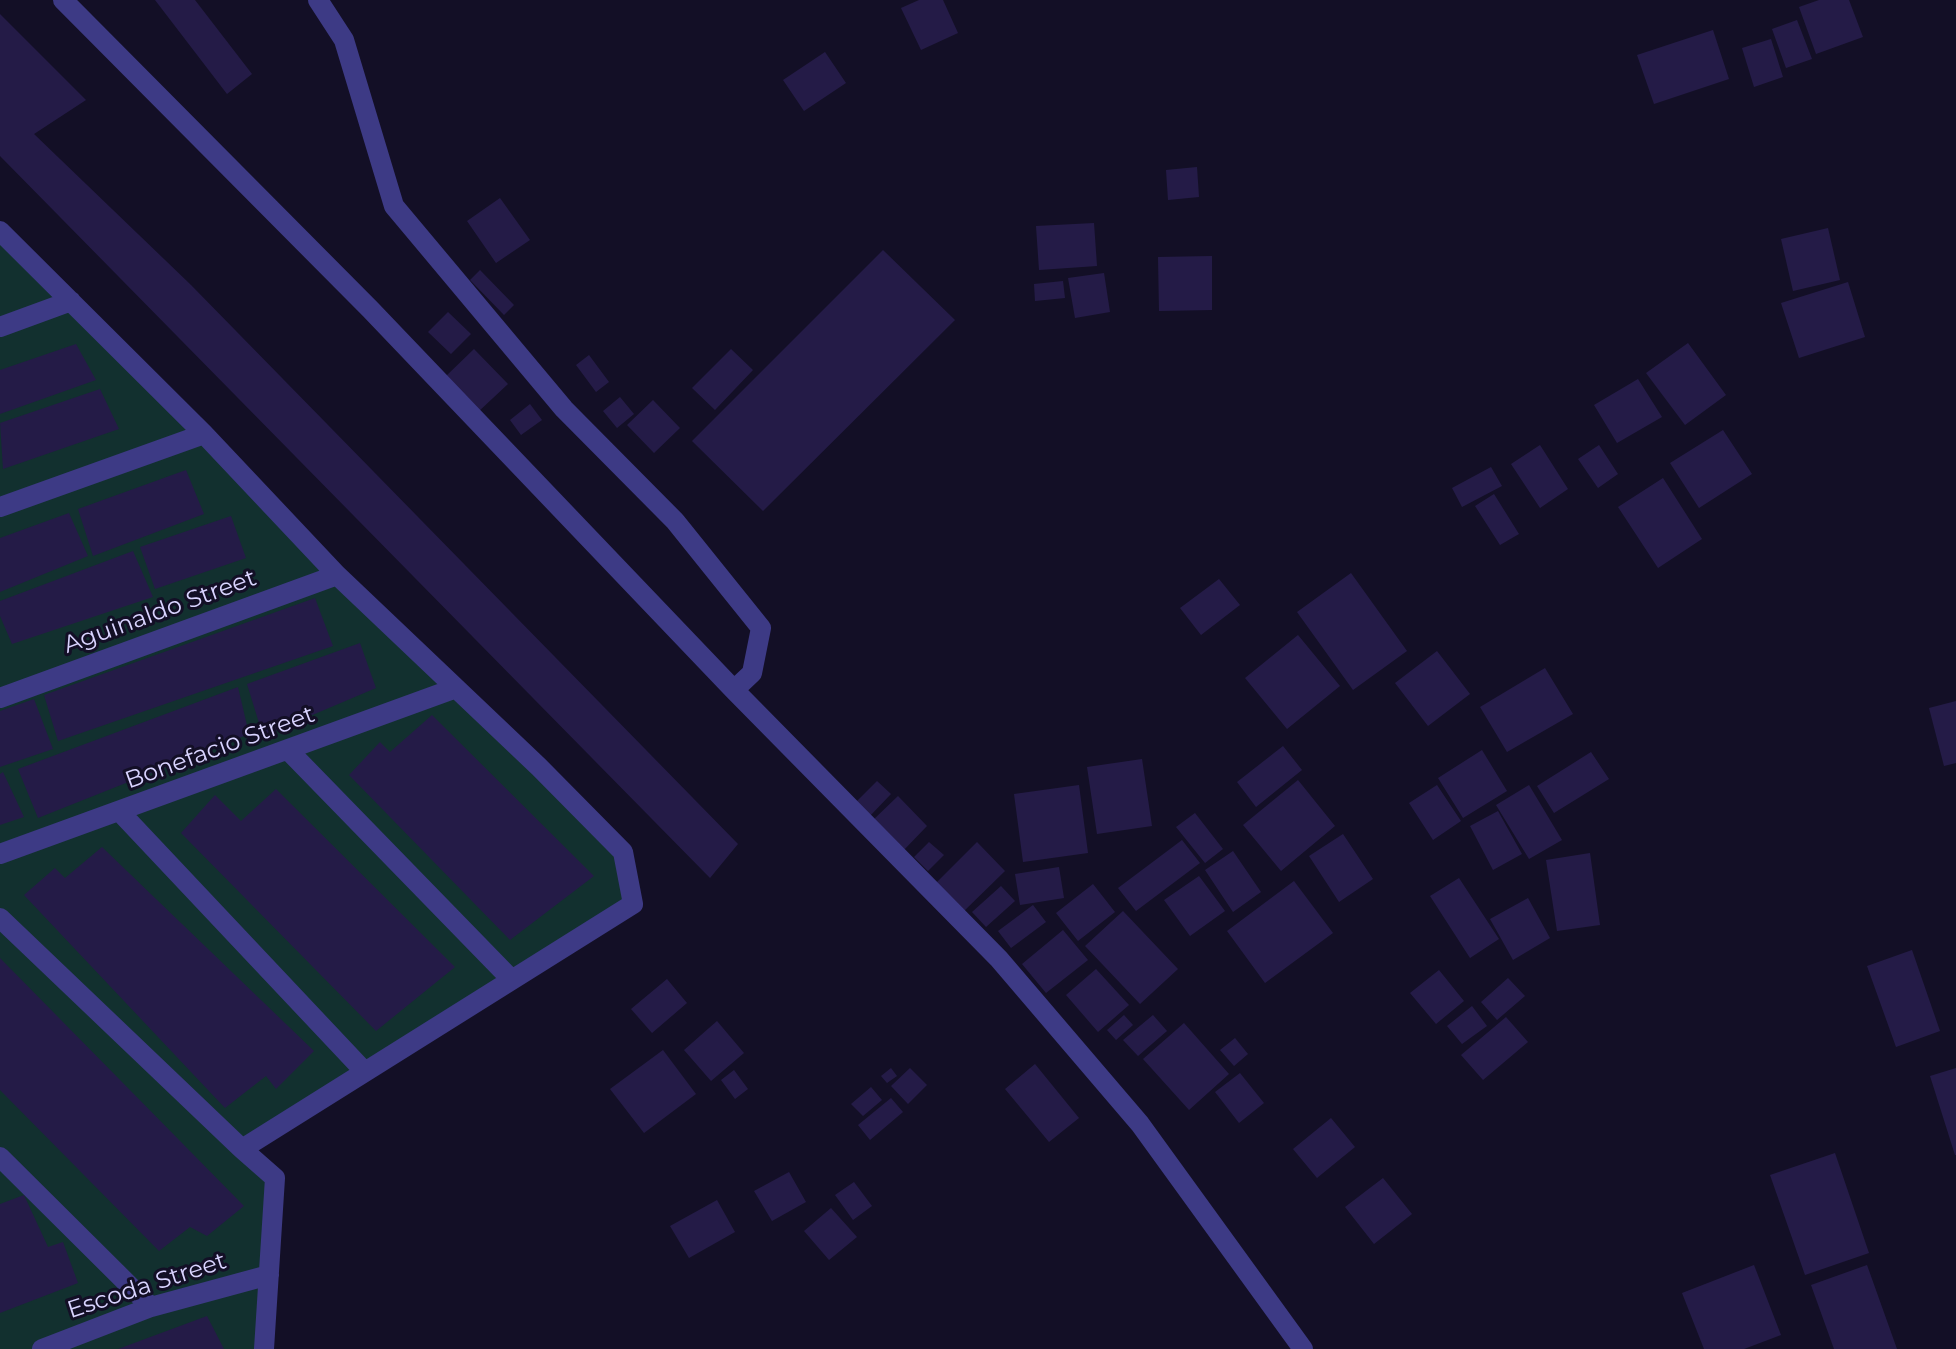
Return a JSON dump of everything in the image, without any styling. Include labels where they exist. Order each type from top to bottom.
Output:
[{"type":"street","points":[[63,0],[370,309],[734,690],[999,959],[1140,1124],[1303,1349]]},
{"type":"street","points":[[318,0],[344,40],[394,206],[564,409],[675,521],[761,628],[752,673],[734,690]]},
{"type":"street","points":[[0,231],[204,434],[337,575],[623,852],[633,904],[510,978],[242,1149]]},
{"type":"street","points":[[0,327],[71,301]]},
{"type":"street","points":[[0,507],[204,434]]},
{"type":"street","name":"Aguinaldo Street","points":[[0,698],[337,575]]},
{"type":"street","name":"Bonefacio Street","points":[[0,854],[456,688]]},
{"type":"street","points":[[289,751],[510,978]]},
{"type":"street","points":[[120,812],[365,1072]]},
{"type":"street","points":[[0,918],[275,1178],[264,1349]]},
{"type":"street","points":[[0,1157],[151,1307]]},
{"type":"street","points":[[0,1188],[21,1180]]},
{"type":"street","name":"Escoda Street","points":[[42,1349],[151,1307],[269,1275]]},
{"type":"green space","points":[[0,231],[623,852],[633,904],[243,1149],[275,1178],[264,1349],[0,1349]]},
{"type":"building","points":[[155,0],[195,0],[252,74],[227,94]]},
{"type":"building","points":[[919,0],[943,0],[958,33],[921,50],[901,8]]},
{"type":"building","points":[[1819,0],[1849,0],[1863,37],[1816,54],[1799,7]]},
{"type":"building","points":[[0,14],[86,100],[34,134],[191,285],[738,844],[710,878],[0,156]]},
{"type":"building","points":[[1797,20],[1812,59],[1786,68],[1772,29]]},
{"type":"building","points":[[1713,30],[1729,79],[1654,104],[1637,55]]},
{"type":"building","points":[[1771,39],[1783,77],[1754,87],[1742,48]]},
{"type":"building","points":[[825,52],[846,83],[804,111],[783,80]]},
{"type":"building","points":[[1197,167],[1199,197],[1168,200],[1166,170]]},
{"type":"building","points":[[500,198],[530,240],[496,263],[467,221]]},
{"type":"building","points":[[1094,223],[1097,266],[1039,270],[1036,226]]},
{"type":"building","points":[[1828,228],[1840,280],[1793,291],[1781,239]]},
{"type":"building","points":[[883,250],[955,320],[763,511],[692,441]]},
{"type":"building","points":[[1212,256],[1212,310],[1159,311],[1158,257]]},
{"type":"building","points":[[480,270],[514,305],[504,315],[470,280]]},
{"type":"building","points":[[1104,273],[1110,312],[1075,318],[1068,278]]},
{"type":"building","points":[[1063,281],[1065,298],[1035,301],[1034,284]]},
{"type":"building","points":[[1848,282],[1865,337],[1799,358],[1781,303]]},
{"type":"building","points":[[448,312],[471,334],[451,354],[428,332]]},
{"type":"building","points":[[1688,343],[1726,395],[1685,425],[1646,373]]},
{"type":"building","points":[[76,344],[96,380],[0,414],[0,370]]},
{"type":"building","points":[[474,349],[508,384],[478,412],[445,377]]},
{"type":"building","points":[[731,349],[753,370],[715,410],[692,388]]},
{"type":"building","points":[[589,355],[609,382],[596,392],[576,365]]},
{"type":"building","points":[[1638,379],[1662,417],[1617,443],[1594,405]]},
{"type":"building","points":[[100,389],[119,429],[3,469],[0,423]]},
{"type":"building","points":[[620,397],[634,414],[617,428],[603,411]]},
{"type":"building","points":[[653,400],[680,428],[654,453],[627,425]]},
{"type":"building","points":[[530,404],[542,420],[521,435],[510,420]]},
{"type":"building","points":[[1723,430],[1752,474],[1699,508],[1670,463]]},
{"type":"building","points":[[1540,445],[1568,489],[1540,508],[1511,464]]},
{"type":"building","points":[[1599,445],[1618,474],[1598,488],[1578,459]]},
{"type":"building","points":[[1491,467],[1502,486],[1462,507],[1452,488]]},
{"type":"building","points":[[186,470],[204,514],[93,556],[78,509]]},
{"type":"building","points":[[1663,478],[1702,539],[1658,568],[1618,507]]},
{"type":"building","points":[[1494,494],[1519,534],[1500,545],[1475,506]]},
{"type":"building","points":[[69,513],[88,556],[0,592],[0,538]]},
{"type":"building","points":[[231,516],[246,558],[155,589],[140,547]]},
{"type":"building","points":[[133,551],[153,597],[12,644],[0,616],[0,601]]},
{"type":"building","points":[[1351,573],[1407,651],[1353,690],[1297,612]]},
{"type":"building","points":[[1219,579],[1240,605],[1201,635],[1180,608]]},
{"type":"building","points":[[315,598],[333,646],[58,741],[44,695]]},
{"type":"building","points":[[1298,635],[1340,686],[1287,729],[1245,678]]},
{"type":"building","points":[[360,643],[376,688],[263,736],[247,684]]},
{"type":"building","points":[[1437,651],[1470,694],[1428,726],[1395,683]]},
{"type":"building","points":[[1545,668],[1573,714],[1507,752],[1480,707]]},
{"type":"building","points":[[238,687],[249,734],[38,818],[18,769]]},
{"type":"building","points":[[34,699],[53,749],[0,767],[0,711]]},
{"type":"building","points":[[1956,701],[1956,763],[1944,766],[1929,708]]},
{"type":"building","points":[[432,715],[594,876],[510,940],[349,775],[380,742],[390,752]]},
{"type":"building","points":[[1283,746],[1302,770],[1256,807],[1237,782]]},
{"type":"building","points":[[1482,750],[1507,791],[1463,818],[1438,778]]},
{"type":"building","points":[[1591,752],[1609,779],[1554,813],[1537,786]]},
{"type":"building","points":[[1142,759],[1152,826],[1097,834],[1087,767]]},
{"type":"building","points":[[3,772],[24,817],[0,825],[0,774]]},
{"type":"building","points":[[1298,780],[1335,826],[1281,871],[1243,825]]},
{"type":"building","points":[[877,781],[891,794],[869,817],[855,803]]},
{"type":"building","points":[[1079,785],[1088,853],[1023,862],[1014,794]]},
{"type":"building","points":[[1437,785],[1461,821],[1433,840],[1409,803]]},
{"type":"building","points":[[1529,785],[1562,840],[1529,859],[1496,805]]},
{"type":"building","points":[[276,789],[455,967],[376,1031],[181,833],[215,795],[241,821]]},
{"type":"building","points":[[898,796],[927,826],[902,852],[872,821]]},
{"type":"building","points":[[1498,811],[1522,854],[1493,870],[1470,826]]},
{"type":"building","points":[[1195,813],[1223,849],[1205,863],[1176,827]]},
{"type":"building","points":[[1343,834],[1373,879],[1339,902],[1309,856]]},
{"type":"building","points":[[1182,840],[1200,863],[1136,911],[1118,888]]},
{"type":"building","points":[[929,842],[944,855],[928,871],[914,857]]},
{"type":"building","points":[[977,842],[1005,871],[962,913],[934,885]]},
{"type":"building","points":[[102,847],[314,1051],[276,1089],[266,1076],[225,1108],[24,895],[55,868],[65,878]]},
{"type":"building","points":[[1233,851],[1261,892],[1233,912],[1205,870]]},
{"type":"building","points":[[1590,853],[1600,925],[1557,931],[1546,860]]},
{"type":"building","points":[[1059,867],[1064,898],[1020,905],[1015,874]]},
{"type":"building","points":[[1199,876],[1225,911],[1190,936],[1164,900]]},
{"type":"building","points":[[1459,878],[1499,939],[1470,958],[1430,896]]},
{"type":"building","points":[[1294,881],[1333,933],[1265,983],[1227,931]]},
{"type":"building","points":[[1093,884],[1115,912],[1078,941],[1056,913]]},
{"type":"building","points":[[1001,886],[1015,901],[986,927],[972,912]]},
{"type":"building","points":[[1528,898],[1550,938],[1513,960],[1490,919]]},
{"type":"building","points":[[1033,905],[1046,922],[1011,948],[998,931]]},
{"type":"building","points":[[1123,911],[1178,969],[1140,1004],[1085,946]]},
{"type":"building","points":[[1063,930],[1088,960],[1046,993],[1022,964]]},
{"type":"building","points":[[1912,950],[1940,1031],[1896,1047],[1867,966]]},
{"type":"building","points":[[0,958],[244,1206],[207,1236],[190,1227],[159,1251],[0,1090]]},
{"type":"building","points":[[1096,969],[1129,1005],[1098,1032],[1066,995]]},
{"type":"building","points":[[1439,970],[1464,1001],[1436,1024],[1410,993]]},
{"type":"building","points":[[1508,978],[1525,996],[1497,1020],[1481,1002]]},
{"type":"building","points":[[667,979],[687,1003],[652,1033],[631,1009]]},
{"type":"building","points":[[1472,1006],[1487,1026],[1462,1044],[1447,1026]]},
{"type":"building","points":[[1124,1015],[1133,1025],[1116,1040],[1107,1030]]},
{"type":"building","points":[[1153,1015],[1167,1031],[1138,1056],[1123,1040]]},
{"type":"building","points":[[1506,1017],[1528,1042],[1483,1080],[1461,1055]]},
{"type":"building","points":[[717,1021],[744,1053],[711,1081],[684,1050]]},
{"type":"building","points":[[1184,1023],[1229,1074],[1189,1110],[1143,1059]]},
{"type":"building","points":[[1235,1038],[1248,1054],[1234,1066],[1220,1050]]},
{"type":"building","points":[[663,1050],[696,1094],[644,1133],[610,1089]]},
{"type":"building","points":[[1035,1064],[1079,1118],[1049,1142],[1005,1089]]},
{"type":"building","points":[[891,1068],[897,1076],[887,1083],[881,1076]]},
{"type":"building","points":[[910,1068],[927,1085],[908,1104],[891,1086]]},
{"type":"building","points":[[1956,1068],[1956,1155],[1955,1155],[1930,1076]]},
{"type":"building","points":[[734,1070],[748,1089],[735,1099],[721,1080]]},
{"type":"building","points":[[1240,1073],[1264,1103],[1239,1123],[1215,1092]]},
{"type":"building","points":[[871,1087],[882,1100],[863,1116],[851,1104]]},
{"type":"building","points":[[891,1098],[903,1112],[870,1140],[858,1125]]},
{"type":"building","points":[[1331,1118],[1355,1147],[1317,1178],[1293,1149]]},
{"type":"building","points":[[1835,1153],[1869,1253],[1805,1275],[1770,1175]]},
{"type":"building","points":[[789,1172],[806,1202],[772,1221],[754,1191]]},
{"type":"building","points":[[1383,1178],[1412,1214],[1374,1244],[1345,1207]]},
{"type":"building","points":[[854,1182],[872,1206],[853,1220],[835,1195]]},
{"type":"building","points":[[24,1195],[48,1247],[63,1242],[78,1283],[0,1313],[0,1204]]},
{"type":"building","points":[[717,1200],[735,1232],[689,1258],[670,1226]]},
{"type":"building","points":[[831,1208],[857,1237],[829,1260],[804,1231]]},
{"type":"building","points":[[1754,1265],[1781,1335],[1744,1349],[1704,1349],[1682,1293]]},
{"type":"building","points":[[1867,1265],[1897,1349],[1834,1349],[1811,1285]]},
{"type":"building","points":[[207,1316],[224,1349],[118,1349]]}]
